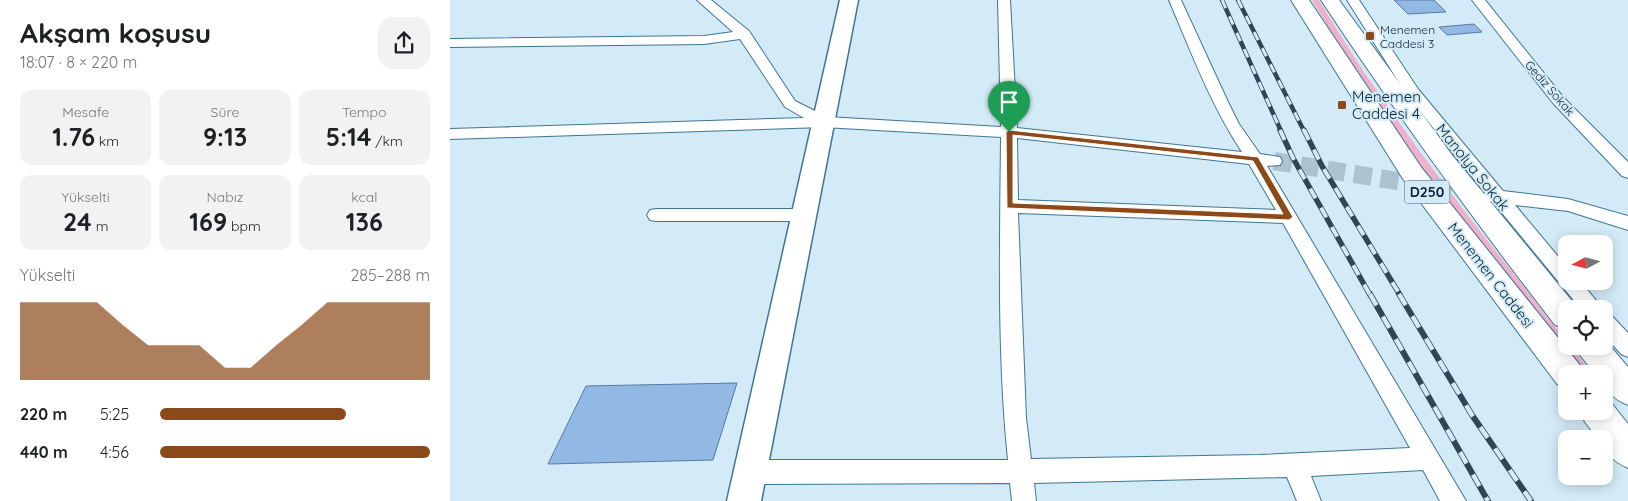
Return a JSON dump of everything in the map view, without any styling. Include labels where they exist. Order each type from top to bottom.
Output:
[{"type":"highway","name":"Menemen Caddesi","points":[[1300,0],[1412,173],[1561,365]]},
{"type":"highway","name":"D250","points":[[1330,0],[1382,78],[1511,248],[1558,306]]},
{"type":"highway","points":[[1599,355],[1628,390]]},
{"type":"highway","points":[[1604,420],[1628,451]]},
{"type":"street","points":[[703,0],[744,34],[790,104],[824,122]]},
{"type":"street","points":[[744,501],[849,0]]},
{"type":"street","points":[[1004,0],[1016,418],[1024,501]]},
{"type":"street","points":[[1174,0],[1232,125],[1255,159],[1454,501]]},
{"type":"street","name":"Manolya Sokak","points":[[1353,0],[1412,92],[1494,196],[1558,270]]},
{"type":"street","name":"Gediz Sokak","points":[[1478,0],[1558,100],[1628,172]]},
{"type":"street","points":[[450,43],[704,40],[744,34]]},
{"type":"street","points":[[450,134],[824,122],[1009,132],[1274,161]]},
{"type":"street","points":[[1494,196],[1568,205],[1628,223]]},
{"type":"street","points":[[1009,206],[1289,217]]},
{"type":"street","points":[[656,216],[804,215]]},
{"type":"street","name":"Manolya Sokak","points":[[1576,290],[1585,300]]},
{"type":"street","points":[[1613,331],[1628,348]]},
{"type":"street","points":[[750,472],[1021,471],[1295,466],[1429,458]]},
{"type":"street","points":[[1295,466],[1309,501]]},
{"type":"shaded area","points":[[1312,0],[1319,0],[1375,89],[1406,132],[1558,331],[1558,343],[1406,145]]},
{"type":"shaded area","points":[[1567,355],[1578,355],[1585,365],[1575,365]]},
{"type":"building","points":[[1394,0],[1434,0],[1446,12],[1408,14]]},
{"type":"building","points":[[1474,24],[1482,32],[1447,35],[1439,27]]},
{"type":"building","points":[[737,383],[713,460],[548,464],[586,386]]},
{"type":"tunnel","points":[[1274,161],[1478,194]]},
{"type":"railway","points":[[1222,0],[1281,131]]},
{"type":"railway","points":[[1238,0],[1304,131]]},
{"type":"railway","points":[[1280,130],[1293,158],[1370,295]]},
{"type":"railway","points":[[1304,130],[1322,166],[1400,295]]},
{"type":"railway","points":[[1370,294],[1488,501]]},
{"type":"railway","points":[[1399,294],[1472,415],[1531,501]]},
{"type":"place","name":"Menemen Caddesi 3","points":[[1370,36]]},
{"type":"place","name":"Menemen Caddesi 4","points":[[1342,105]]},
{"type":"route","points":[[1009,132],[1255,159],[1289,217],[1009,206],[1009,132]]}]
